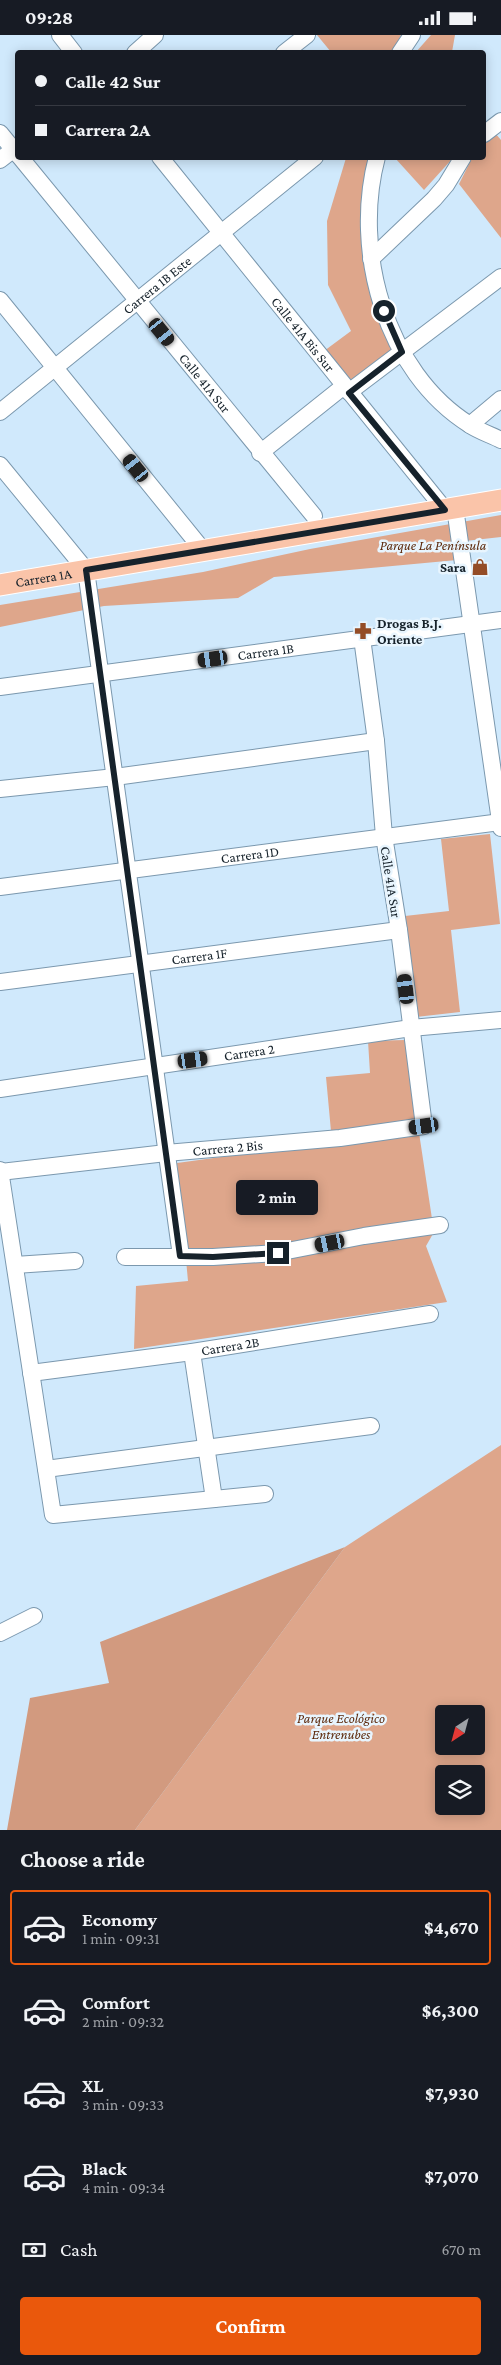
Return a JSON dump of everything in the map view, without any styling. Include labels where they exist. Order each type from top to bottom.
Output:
[{"type":"main road","name":"Carrera 1A","points":[[0,585],[202,549],[501,500]]},
{"type":"street","points":[[60,35],[72,50]]},
{"type":"street","points":[[138,50],[155,35]]},
{"type":"street","points":[[288,50],[307,35]]},
{"type":"street","points":[[402,50],[412,35]]},
{"type":"street","points":[[486,132],[501,121]]},
{"type":"street","name":"Calle 41A Sur","points":[[0,133],[15,150]]},
{"type":"street","points":[[0,160],[15,153]]},
{"type":"street","name":"Calle 41A Sur","points":[[23,160],[260,453],[314,516]]},
{"type":"street","name":"Calle 41A Bis Sur","points":[[162,160],[346,389],[450,509]]},
{"type":"street","name":"Carrera 1B Este","points":[[0,412],[311,160]]},
{"type":"street","points":[[377,160],[371,181],[371,259],[384,311],[402,352],[416,373],[437,398],[470,425],[501,440]]},
{"type":"street","points":[[371,259],[434,199],[446,185],[461,160]]},
{"type":"street","points":[[260,453],[346,389],[402,352],[501,277]]},
{"type":"street","points":[[0,300],[202,549]]},
{"type":"street","points":[[470,425],[501,399]]},
{"type":"street","points":[[0,465],[86,570],[180,1256]]},
{"type":"street","points":[[450,509],[471,624],[493,720],[501,824]]},
{"type":"street","name":"Carrera 1B","points":[[0,687],[501,620]]},
{"type":"street","name":"Calle 41A Sur","points":[[362,638],[376,741],[384,836],[399,931],[424,1126]]},
{"type":"street","points":[[0,789],[115,777],[376,741]]},
{"type":"street","name":"Carrera 1D","points":[[0,887],[128,872],[384,836],[501,824]]},
{"type":"street","name":"Carrera 1F","points":[[0,982],[399,931]]},
{"type":"street","name":"Carrera 2","points":[[0,1089],[411,1028],[501,1020]]},
{"type":"street","name":"Carrera 2 Bis","points":[[0,1171],[166,1153],[340,1138],[424,1126]]},
{"type":"street","points":[[0,1171],[53,1515],[265,1494]]},
{"type":"street","points":[[125,1257],[213,1257],[278,1253],[364,1236],[440,1225]]},
{"type":"street","points":[[15,1265],[75,1261]]},
{"type":"street","name":"Carrera 2B","points":[[31,1373],[192,1352],[430,1314]]},
{"type":"street","points":[[192,1352],[214,1499]]},
{"type":"street","points":[[46,1469],[371,1426]]},
{"type":"street","points":[[0,1633],[34,1616]]},
{"type":"green space","points":[[317,35],[401,35],[394,50],[329,50]]},
{"type":"green space","points":[[431,35],[455,35],[452,50],[418,50]]},
{"type":"green space","points":[[495,133],[501,140],[501,238],[459,184],[471,160],[486,160],[486,142]]},
{"type":"green space","points":[[345,160],[372,160],[362,202],[363,258],[394,352],[351,385],[324,351],[351,331],[328,285],[327,221]]},
{"type":"green space","points":[[397,160],[451,160],[424,190]]},
{"type":"green space","name":"Parque La Península","points":[[501,515],[501,537],[456,542],[457,560],[274,577],[238,598],[104,606],[0,627],[0,605],[203,572],[310,549]]},
{"type":"green space","points":[[490,834],[500,924],[451,930],[460,1012],[416,1017],[405,916],[449,911],[441,839]]},
{"type":"green space","points":[[405,1040],[434,1232],[426,1246],[447,1302],[134,1349],[136,1286],[188,1281],[177,1163],[332,1142],[326,1077],[370,1073],[368,1041]]},
{"type":"green space","name":"Parque Ecológico Entrenubes","points":[[501,1445],[501,1830],[135,1830],[345,1547]]},
{"type":"shaded area","points":[[345,1547],[135,1830],[7,1830],[30,1698],[109,1683],[100,1642]]},
{"type":"place","name":"Sara","points":[[480,567]]},
{"type":"place","name":"Drogas B.J. Oriente","points":[[363,631]]},
{"type":"route","points":[[278,1253],[213,1257],[180,1256],[86,570],[202,549],[445,510],[349,393],[402,352],[384,311]]}]
